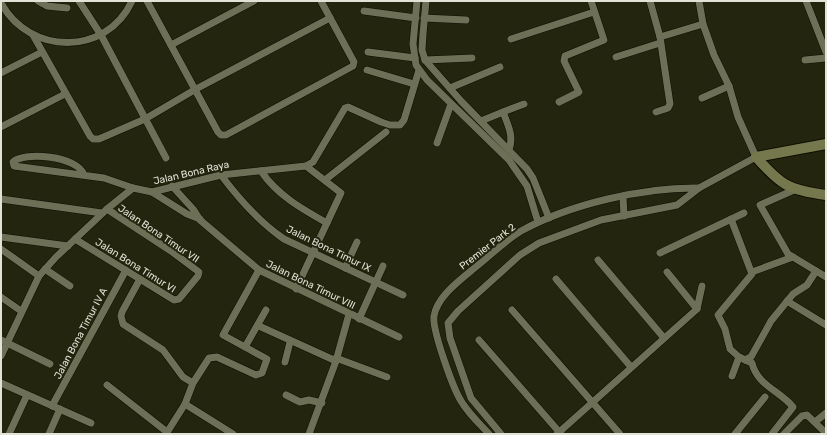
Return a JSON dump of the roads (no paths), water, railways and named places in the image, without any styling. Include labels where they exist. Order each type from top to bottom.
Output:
[{"type":"street","points":[[38,1],[47,6],[66,8]]},
{"type":"street","points":[[79,1],[101,35],[166,158]]},
{"type":"street","points":[[1,2],[21,28],[33,35],[51,42],[69,43],[101,35],[116,23],[129,8],[132,1]]},
{"type":"street","points":[[147,1],[218,132],[226,135],[353,66],[354,62],[321,1]]},
{"type":"street","points":[[171,45],[254,1]]},
{"type":"street","points":[[417,1],[413,44],[416,65],[453,106],[508,160],[526,186],[538,222]]},
{"type":"street","points":[[426,1],[422,50],[425,60],[461,101],[509,150],[533,178],[549,218]]},
{"type":"street","points":[[559,102],[579,92],[564,61],[565,56],[603,42],[591,1]]},
{"type":"street","points":[[650,1],[660,40],[670,104],[668,108],[656,112]]},
{"type":"street","points":[[700,1],[703,24],[714,55],[729,86],[738,117],[756,157],[777,180],[794,190],[826,195]]},
{"type":"street","points":[[806,1],[826,52]]},
{"type":"street","points":[[364,11],[416,18]]},
{"type":"street","points":[[511,39],[594,12]]},
{"type":"street","points":[[33,35],[65,94],[93,139],[98,139],[145,119],[196,89],[330,18]]},
{"type":"street","points":[[424,18],[466,20]]},
{"type":"street","points":[[616,57],[703,24]]},
{"type":"street","points":[[1,73],[42,52]]},
{"type":"street","points":[[368,52],[414,58]]},
{"type":"street","points":[[425,60],[472,58]]},
{"type":"street","points":[[805,60],[826,58]]},
{"type":"street","points":[[450,88],[500,67]]},
{"type":"street","points":[[367,70],[414,84]]},
{"type":"street","points":[[296,288],[341,193],[306,166],[314,162],[345,108],[390,125],[400,124],[404,120],[419,70]]},
{"type":"street","points":[[702,98],[729,86]]},
{"type":"street","points":[[1,127],[65,94]]},
{"type":"street","points":[[437,143],[453,106],[461,101]]},
{"type":"street","points":[[482,121],[524,104]]},
{"type":"street","points":[[503,112],[511,134],[512,142],[509,150]]},
{"type":"street","points":[[325,180],[386,132]]},
{"type":"street","points":[[756,157],[826,144]]},
{"type":"street","name":"Premier Park 2","points":[[448,323],[463,306],[529,248],[601,220],[677,204],[699,188],[756,157]]},
{"type":"street","name":"Jalan Bona Raya","points":[[84,175],[74,164],[57,158],[23,158],[13,162],[14,166],[84,175],[115,181],[133,188],[152,192],[221,175],[306,166]]},
{"type":"street","points":[[261,171],[267,180],[300,208],[327,223]]},
{"type":"street","name":"Jalan Bona Timur IX","points":[[221,175],[241,201],[274,232],[313,254],[403,295]]},
{"type":"street","name":"Jalan Bona Timur VIII","points":[[172,186],[193,209],[200,220],[259,270],[348,314],[400,337]]},
{"type":"street","points":[[1,356],[4,342],[38,276],[104,212],[133,188]]},
{"type":"street","name":"Premier Park 2","points":[[434,317],[437,307],[450,289],[520,232],[538,222],[601,200],[673,188],[699,188]]},
{"type":"street","points":[[794,190],[760,205],[786,251],[793,257],[826,277]]},
{"type":"street","points":[[152,192],[187,214],[200,220]]},
{"type":"street","points":[[623,197],[624,216]]},
{"type":"street","points":[[1,199],[104,212]]},
{"type":"street","name":"Jalan Bona Timur VII","points":[[104,212],[171,251],[199,272],[199,274]]},
{"type":"street","points":[[660,253],[744,213]]},
{"type":"street","points":[[731,219],[752,272],[752,276],[718,314],[725,329],[730,349],[752,363],[754,372],[763,382],[793,407],[772,434]]},
{"type":"street","points":[[1,237],[68,246]]},
{"type":"street","name":"Jalan Bona Timur VI","points":[[75,239],[176,301],[199,274]]},
{"type":"street","points":[[345,268],[357,242]]},
{"type":"street","points":[[1,249],[38,276]]},
{"type":"street","points":[[752,272],[793,257]]},
{"type":"street","points":[[598,260],[664,338]]},
{"type":"street","points":[[359,319],[384,266]]},
{"type":"street","points":[[45,269],[70,286]]},
{"type":"street","name":"Jalan Bona Timur IV A","points":[[52,406],[126,270]]},
{"type":"street","points":[[107,385],[166,433],[185,404],[193,383],[209,358],[213,356],[256,375],[262,373],[267,359],[223,336],[259,270]]},
{"type":"street","points":[[742,358],[751,357],[772,321],[787,301],[807,284],[816,271]]},
{"type":"street","points":[[667,272],[697,309]]},
{"type":"street","points":[[140,279],[122,312],[121,316],[123,324],[162,350],[183,377],[193,383]]},
{"type":"street","points":[[556,279],[632,368]]},
{"type":"street","points":[[479,340],[559,433],[697,309],[702,286]]},
{"type":"street","points":[[1,297],[21,311]]},
{"type":"street","points":[[787,301],[826,325]]},
{"type":"street","points":[[245,347],[259,326],[266,310]]},
{"type":"street","points":[[512,310],[620,434]]},
{"type":"street","points":[[309,434],[322,403],[336,360],[348,314]]},
{"type":"street","points":[[434,317],[448,323],[450,338],[471,398],[501,434]]},
{"type":"street","points":[[434,317],[440,348],[462,404],[488,434]]},
{"type":"street","points":[[259,326],[290,342],[336,360],[387,377]]},
{"type":"street","points":[[4,342],[50,364]]},
{"type":"street","points":[[285,362],[290,342]]},
{"type":"street","points":[[732,376],[742,358]]},
{"type":"street","points":[[1,383],[91,423]]},
{"type":"street","points":[[9,434],[27,395]]},
{"type":"street","points":[[286,395],[300,402],[309,400],[322,403]]},
{"type":"street","points":[[735,434],[765,397]]},
{"type":"street","points":[[185,404],[233,434]]},
{"type":"street","points":[[49,434],[60,409]]},
{"type":"street","points":[[815,422],[826,413]]},
{"type":"street","points":[[784,434],[802,416],[807,415],[826,433]]}]
